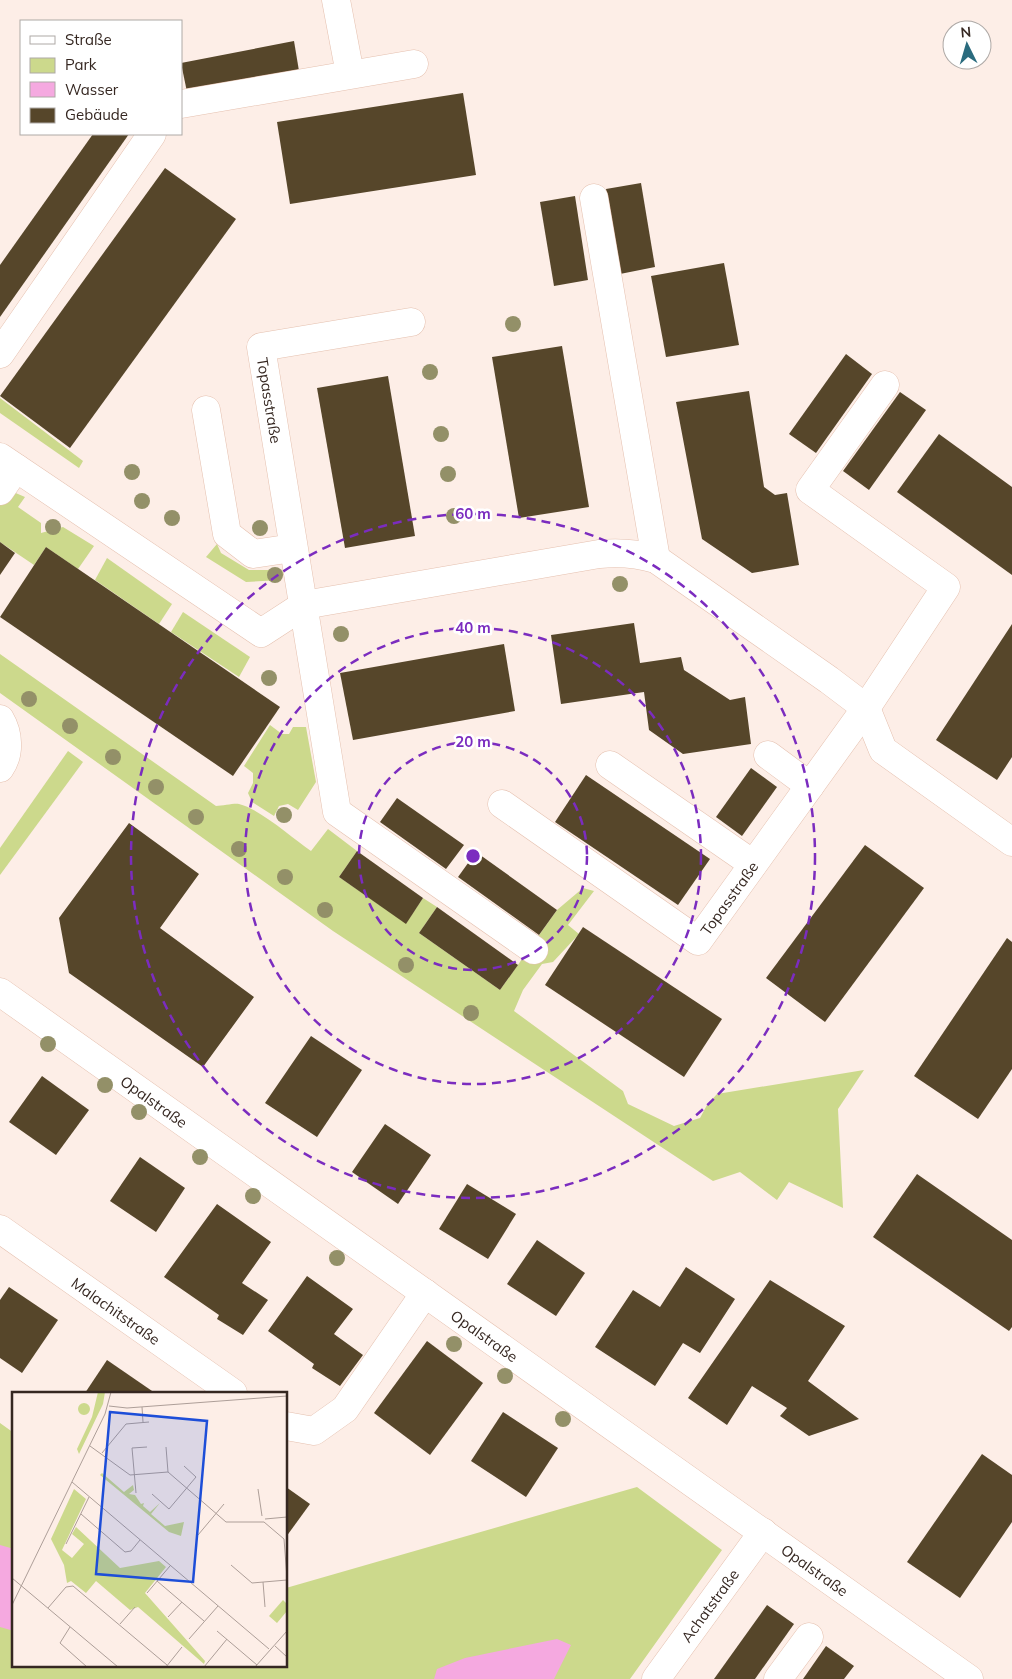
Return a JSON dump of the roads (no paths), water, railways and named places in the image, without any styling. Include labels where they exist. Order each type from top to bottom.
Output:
[{"type":"street","points":[[336,0],[350,74]]},
{"type":"street","points":[[182,104],[414,64]]},
{"type":"street","points":[[0,354],[151,135]]},
{"type":"street","points":[[594,198],[656,559]]},
{"type":"street","name":"Topasstraße","points":[[411,322],[261,347],[336,812],[534,950]]},
{"type":"street","name":"Topasstraße","points":[[502,804],[698,940],[866,708],[946,587],[810,490],[885,385]]},
{"type":"street","points":[[206,410],[227,534],[253,554],[293,548]]},
{"type":"street","points":[[0,491],[8,462],[261,633],[304,605],[599,554],[617,552],[636,553],[656,559],[821,674],[866,708],[883,750],[1012,842]]},
{"type":"street","points":[[0,718],[8,738],[5,761],[0,768]]},
{"type":"street","points":[[768,755],[810,786]]},
{"type":"street","points":[[610,765],[753,864]]},
{"type":"street","name":"Opalstraße","points":[[0,992],[969,1679]]},
{"type":"street","name":"Malachitstraße","points":[[0,1229],[232,1392]]},
{"type":"street","points":[[288,1426],[314,1431],[345,1409],[425,1293]]},
{"type":"street","name":"Achatstraße","points":[[656,1679],[763,1532]]},
{"type":"street","points":[[778,1679],[809,1637]]},
{"type":"water","points":[[0,1545],[12,1548],[12,1630],[0,1627]]},
{"type":"water","points":[[557,1639],[571,1645],[554,1679],[434,1679],[437,1669],[465,1658]]}]
